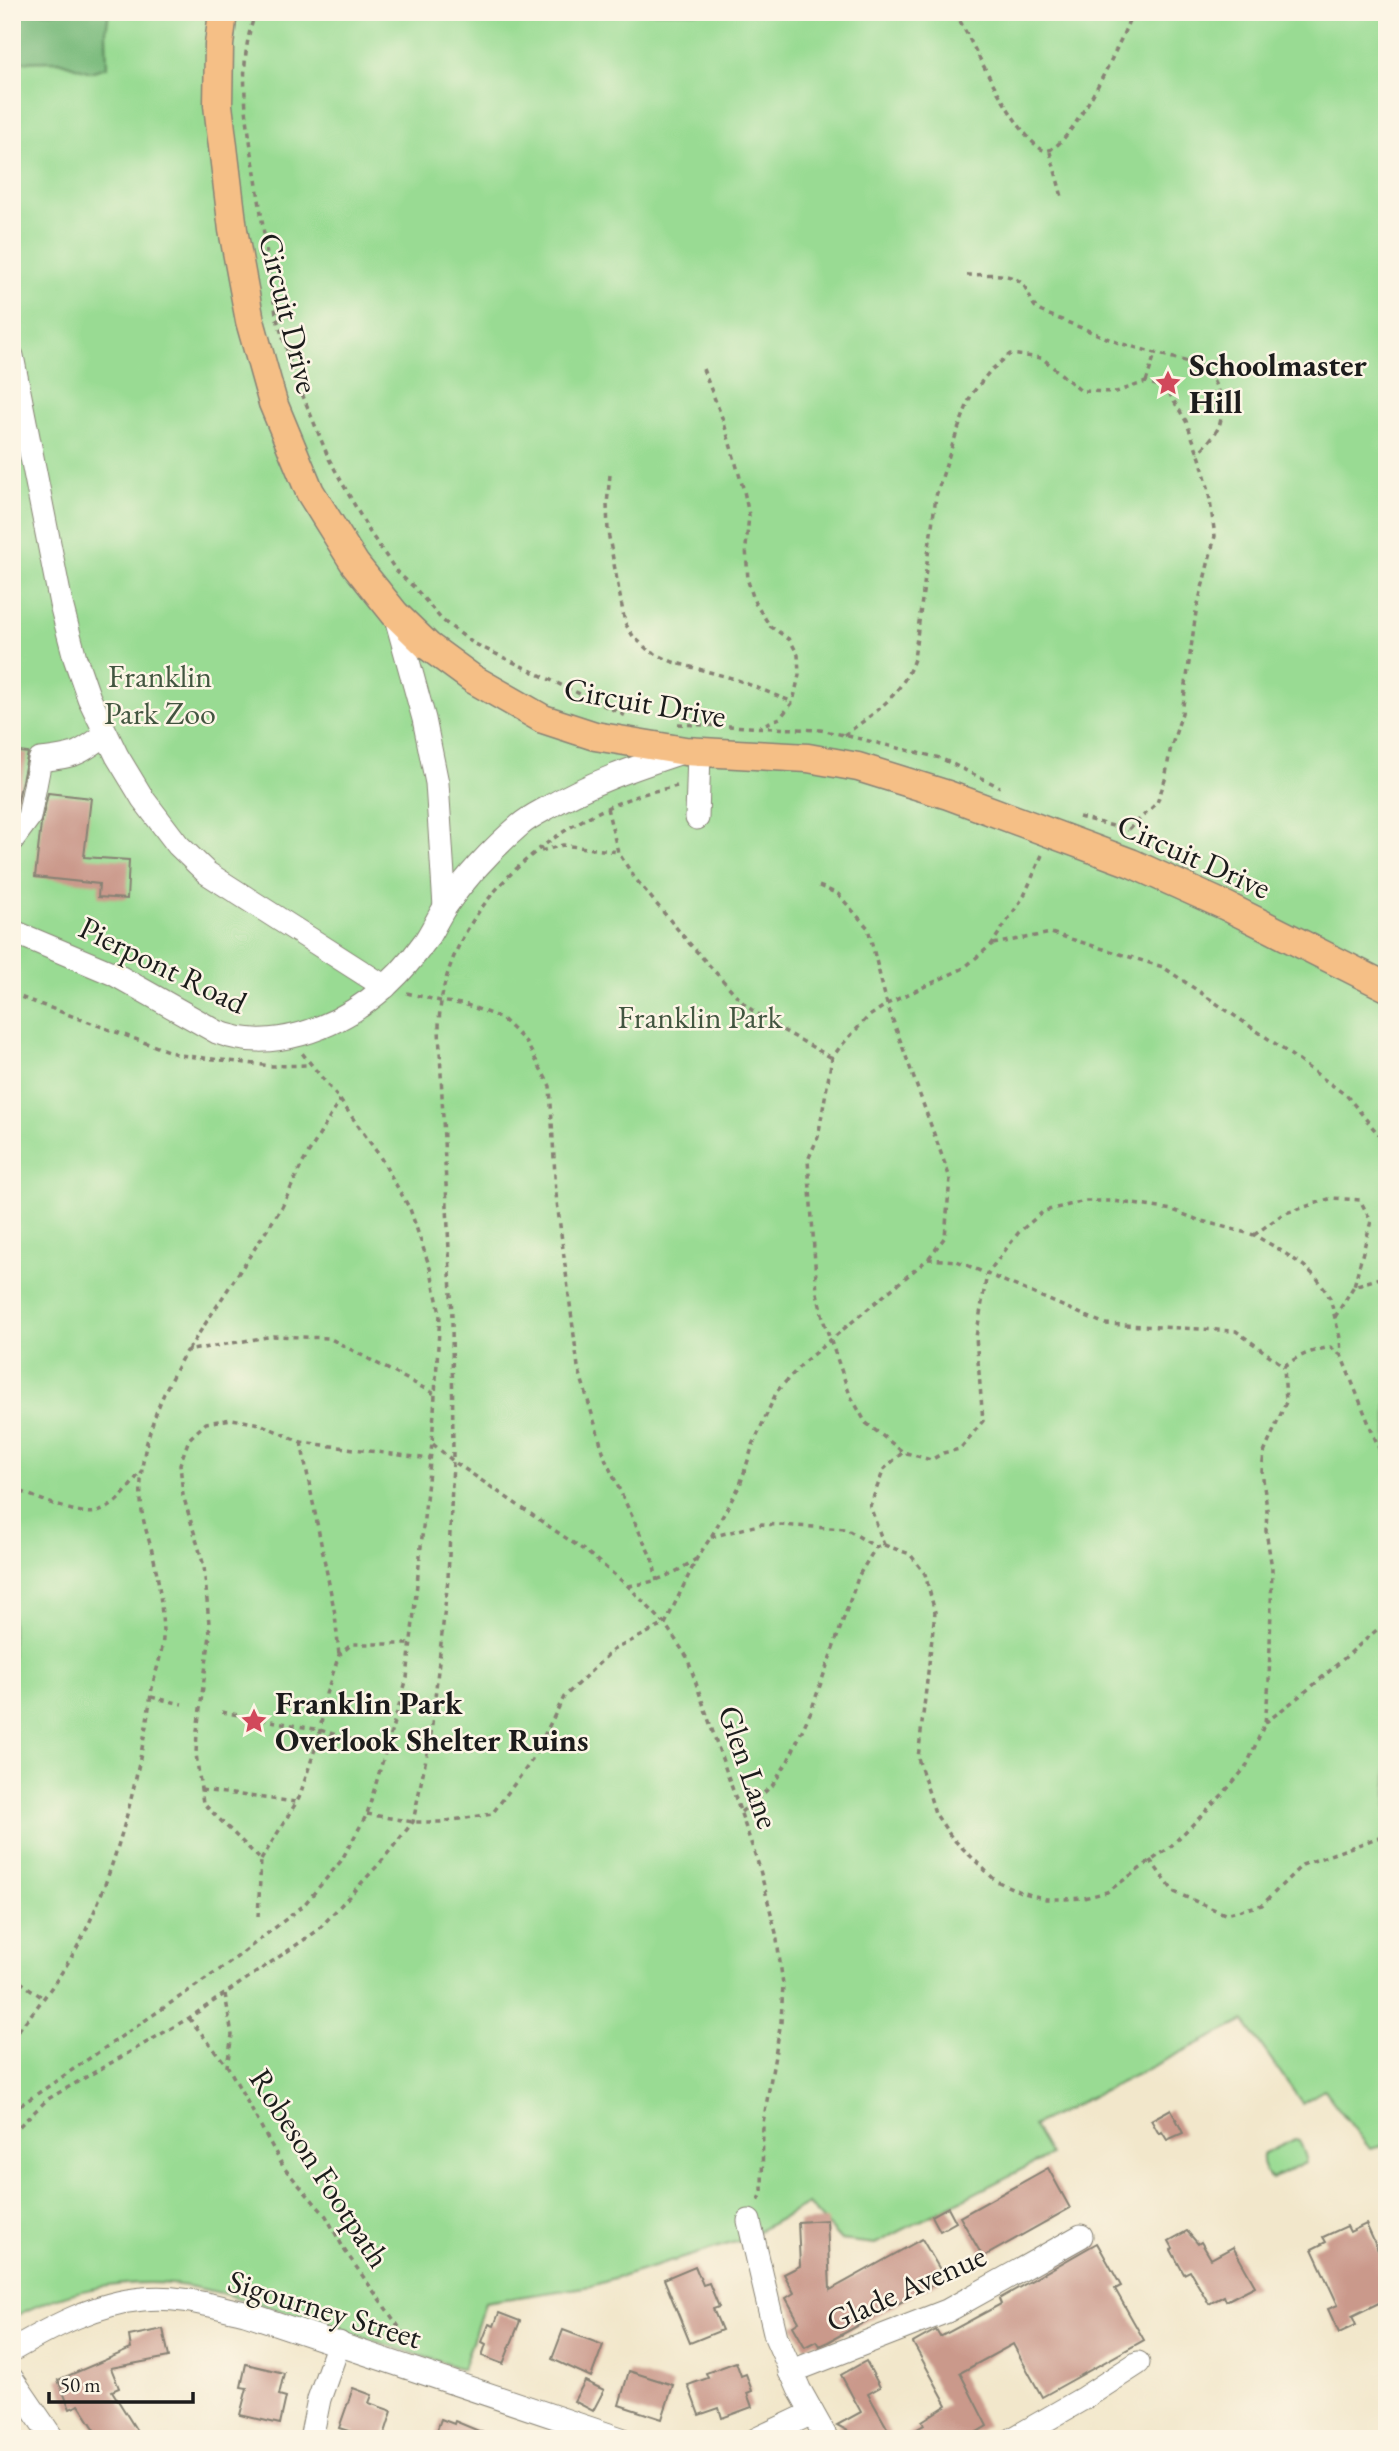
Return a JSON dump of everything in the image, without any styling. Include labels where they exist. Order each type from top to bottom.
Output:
[{"type":"main road","name":"Circuit Drive","points":[[223,12],[219,46],[218,105],[233,230],[250,321],[273,403],[310,492],[355,564],[396,614],[428,646],[473,679],[542,719],[595,736],[692,752],[808,758],[858,767],[948,795],[1131,863],[1387,987]]},
{"type":"street","points":[[12,356],[61,604],[75,658],[89,698],[106,734],[143,799],[178,845],[207,873],[385,987]]},
{"type":"street","points":[[396,614],[424,719],[437,782],[445,907]]},
{"type":"street","points":[[12,840],[29,817],[40,760],[71,757],[106,734]]},
{"type":"street","points":[[692,752],[697,818]]},
{"type":"street","name":"Pierpont Road","points":[[12,931],[114,974],[217,1032],[260,1041],[294,1035],[343,1018],[385,987],[413,957],[445,907],[479,864],[522,823],[572,793],[615,773],[692,752]]},
{"type":"street","points":[[749,2221],[765,2286],[770,2321],[790,2372],[827,2439]]},
{"type":"street","name":"Glade Avenue","points":[[790,2372],[947,2311],[1081,2236]]},
{"type":"street","name":"Sigourney Street","points":[[12,2350],[43,2332],[93,2310],[144,2299],[184,2301],[245,2313],[621,2439]]},
{"type":"street","points":[[311,2439],[319,2399],[339,2343]]},
{"type":"street","points":[[1013,2439],[1138,2363]]},
{"type":"street","points":[[12,2379],[53,2439]]},
{"type":"street","points":[[757,2439],[812,2413]]},
{"type":"path","points":[[256,12],[247,36],[247,114],[277,319],[312,422],[348,497],[391,564],[442,620],[488,651],[586,696],[611,711],[634,718]]},
{"type":"path","points":[[1050,152],[1063,142],[1085,108],[1116,50],[1132,12]]},
{"type":"path","points":[[960,21],[1020,126],[1035,144],[1050,152]]},
{"type":"path","points":[[1050,152],[1062,197]]},
{"type":"path","points":[[967,275],[1009,276],[1021,282],[1033,307],[1042,312],[1119,343],[1199,365],[1208,371],[1218,391],[1221,410],[1219,428],[1198,454]]},
{"type":"path","points":[[844,735],[889,700],[909,673],[914,659],[936,496],[971,395],[990,371],[1010,354],[1042,358],[1081,391],[1116,392],[1146,382],[1166,388],[1186,421],[1198,454],[1208,487],[1215,536],[1196,611],[1182,713],[1157,803],[1128,830],[1070,814]]},
{"type":"path","points":[[1146,382],[1155,354]]},
{"type":"path","points":[[703,369],[723,421],[744,491],[749,515],[746,547],[748,581],[755,603],[770,626],[790,640],[798,655],[799,675],[793,702],[780,718],[755,727]]},
{"type":"path","points":[[610,475],[608,532],[625,623],[633,636],[649,651],[673,662],[735,679],[793,702]]},
{"type":"path","points":[[673,724],[820,730],[940,758],[1008,792]]},
{"type":"path","points":[[12,2133],[48,2099],[189,2018],[317,1931],[380,1863],[413,1822],[431,1734],[448,1579],[453,1461],[452,1317],[440,1001],[450,965],[474,916],[506,879],[538,851],[583,820],[641,794],[681,785],[681,779]]},
{"type":"path","points":[[607,808],[618,852],[665,915],[746,1006],[832,1058]]},
{"type":"path","points":[[1050,834],[1024,897],[991,945],[964,968],[887,1004],[868,1017],[832,1058],[818,1137],[808,1160],[812,1186],[817,1293],[850,1395],[866,1423],[903,1452],[932,1460],[943,1453],[960,1449],[983,1421],[976,1337],[987,1274],[1019,1232],[1044,1211],[1086,1201],[1113,1201],[1173,1210],[1254,1236],[1304,1266],[1317,1278],[1330,1298],[1341,1354],[1387,1468]]},
{"type":"path","points":[[538,851],[563,845],[618,852]]},
{"type":"path","points":[[367,1814],[413,1822],[440,1822],[492,1814],[530,1763],[564,1697],[613,1650],[665,1624],[696,1559],[740,1485],[753,1445],[777,1391],[805,1361],[928,1259],[944,1237],[950,1178],[887,1004],[868,928],[838,894],[818,886]]},
{"type":"path","points":[[991,945],[1051,933],[1163,967],[1347,1096],[1387,1145]]},
{"type":"path","points":[[385,987],[467,1005],[501,1018],[527,1042],[550,1086],[556,1194],[578,1367],[606,1461],[653,1561],[657,1581]]},
{"type":"path","points":[[12,994],[178,1055],[272,1066],[310,1065]]},
{"type":"path","points":[[12,2111],[228,1964],[303,1906],[341,1861],[367,1814],[407,1678],[432,1443],[440,1314],[422,1239],[410,1209],[379,1155],[340,1100],[310,1065],[294,1035]]},
{"type":"path","points":[[12,2039],[66,1965],[91,1920],[118,1846],[143,1748],[163,1635],[156,1569],[142,1512],[145,1441],[167,1387],[187,1351],[282,1207],[301,1166],[340,1100]]},
{"type":"path","points":[[1254,1236],[1283,1214],[1332,1198],[1360,1200],[1371,1221],[1354,1286],[1335,1317]]},
{"type":"path","points":[[928,1259],[957,1261],[1105,1324],[1236,1331],[1284,1366]]},
{"type":"path","points":[[1354,1286],[1387,1276]]},
{"type":"path","points":[[187,1351],[273,1336],[329,1338],[435,1394]]},
{"type":"path","points":[[1284,1366],[1298,1355],[1318,1350],[1330,1348],[1341,1354]]},
{"type":"path","points":[[711,1537],[762,1524],[845,1529],[876,1547],[884,1545],[910,1554],[925,1574],[935,1612],[918,1758],[935,1813],[952,1838],[996,1881],[1046,1899],[1084,1898],[1107,1892],[1169,1848],[1222,1795],[1246,1767],[1265,1723],[1269,1682],[1272,1568],[1266,1531],[1267,1508],[1262,1471],[1264,1453],[1286,1402],[1284,1366]]},
{"type":"path","points":[[261,1860],[203,1803],[196,1754],[210,1636],[204,1566],[183,1495],[180,1464],[189,1438],[206,1423],[232,1419],[301,1442],[430,1459]]},
{"type":"path","points":[[258,1917],[261,1860],[297,1802],[320,1730],[326,1694],[339,1655],[335,1614],[301,1442]]},
{"type":"path","name":"Glen Lane","points":[[432,1443],[453,1461],[588,1553],[628,1586],[665,1624],[687,1657],[759,1866],[776,1933],[783,1984],[781,2022],[763,2123],[762,2193],[749,2221]]},
{"type":"path","points":[[884,1545],[870,1506],[884,1469],[903,1452]]},
{"type":"path","points":[[12,1488],[60,1507],[97,1512],[120,1498],[142,1469]]},
{"type":"path","points":[[741,1813],[772,1786],[788,1760],[811,1711],[859,1575],[876,1547]]},
{"type":"path","points":[[628,1586],[669,1577],[696,1559]]},
{"type":"path","points":[[1265,1723],[1387,1621]]},
{"type":"path","points":[[339,1655],[352,1644],[411,1644]]},
{"type":"path","points":[[151,1697],[182,1704]]},
{"type":"path","points":[[222,1712],[320,1730],[385,1750]]},
{"type":"path","points":[[201,1790],[297,1802]]},
{"type":"path","points":[[1150,1860],[1174,1892],[1225,1914],[1262,1905],[1303,1865],[1380,1837],[1387,1838]]},
{"type":"path","points":[[12,1976],[43,1998]]},
{"type":"path","points":[[225,1994],[232,2035],[227,2066]]},
{"type":"path","name":"Robeson Footpath","points":[[189,2018],[227,2066],[284,2168],[326,2216],[345,2251],[411,2344]]},
{"type":"green space","name":"Franklin Park","points":[[12,12],[1387,12],[1387,2145],[1370,2149],[1324,2090],[1302,2103],[1244,2021],[1033,2126],[1050,2155],[875,2244],[841,2240],[808,2204],[742,2240],[591,2286],[485,2302],[463,2369],[243,2299],[175,2284],[127,2284],[79,2292],[12,2318]]},
{"type":"green space","points":[[12,12],[109,12],[106,32],[107,67],[90,72],[58,61],[12,62]]},
{"type":"green space","points":[[1295,2139],[1299,2140],[1306,2157],[1305,2162],[1272,2179],[1264,2168],[1262,2155]]},
{"type":"building","points":[[12,751],[28,753],[17,804],[12,803]]},
{"type":"building","points":[[48,793],[91,798],[84,857],[129,860],[127,899],[98,897],[99,884],[35,877],[41,824]]},
{"type":"building","points":[[1171,2109],[1183,2133],[1167,2140],[1162,2132],[1159,2134],[1151,2120]]},
{"type":"building","points":[[1048,2168],[1070,2208],[983,2257],[960,2217]]},
{"type":"building","points":[[948,2207],[956,2222],[940,2231],[932,2216]]},
{"type":"building","points":[[827,2220],[830,2290],[922,2239],[945,2278],[828,2342],[819,2346],[816,2341],[805,2347],[793,2326],[799,2322],[786,2298],[794,2293],[784,2274],[800,2266],[798,2222]]},
{"type":"building","points":[[1366,2224],[1387,2270],[1387,2299],[1352,2316],[1356,2325],[1339,2333],[1328,2309],[1338,2305],[1312,2249],[1326,2242],[1323,2237],[1347,2226],[1350,2232]]},
{"type":"building","points":[[1187,2231],[1198,2244],[1201,2242],[1211,2259],[1233,2247],[1255,2286],[1226,2301],[1224,2296],[1209,2304],[1190,2271],[1184,2274],[1171,2250],[1173,2248],[1169,2241]]},
{"type":"building","points":[[1097,2243],[1121,2286],[1115,2289],[1144,2340],[1042,2397],[1013,2344],[960,2373],[987,2426],[965,2439],[899,2439],[924,2425],[922,2421],[947,2405],[913,2343],[936,2330],[940,2337],[1001,2304],[999,2299]]},
{"type":"building","points":[[695,2266],[703,2285],[709,2283],[719,2307],[713,2309],[722,2330],[690,2343],[664,2279]]},
{"type":"building","points":[[499,2313],[520,2321],[503,2364],[482,2356],[486,2344],[482,2342],[489,2324],[494,2326]]},
{"type":"building","points":[[163,2329],[169,2357],[111,2368],[119,2388],[112,2391],[142,2439],[101,2439],[79,2405],[70,2409],[58,2380],[131,2349],[129,2336]]},
{"type":"building","points":[[563,2330],[603,2345],[591,2377],[552,2359]]},
{"type":"building","points":[[866,2361],[880,2387],[868,2394],[890,2433],[880,2439],[854,2439],[850,2432],[837,2425],[861,2412],[841,2375]]},
{"type":"building","points":[[736,2362],[741,2376],[746,2374],[752,2391],[747,2393],[752,2407],[722,2418],[719,2408],[699,2415],[688,2385],[708,2378],[706,2373]]},
{"type":"building","points":[[246,2364],[284,2373],[279,2395],[286,2397],[280,2424],[240,2415],[247,2388],[241,2387]]},
{"type":"building","points":[[629,2371],[673,2385],[662,2419],[619,2405]]},
{"type":"building","points":[[585,2381],[604,2390],[593,2411],[574,2401]]},
{"type":"building","points":[[353,2388],[372,2395],[369,2403],[392,2411],[383,2439],[353,2439],[355,2433],[339,2428]]},
{"type":"building","points":[[441,2419],[454,2424],[455,2421],[498,2439],[434,2439]]},
{"type":"place","name":"Schoolmaster Hill","points":[[1168,383]]},
{"type":"place","name":"Franklin Park Overlook Shelter Ruins","points":[[254,1721]]},
{"type":"park label","name":"Franklin Park Zoo","points":[[160,694]]}]
